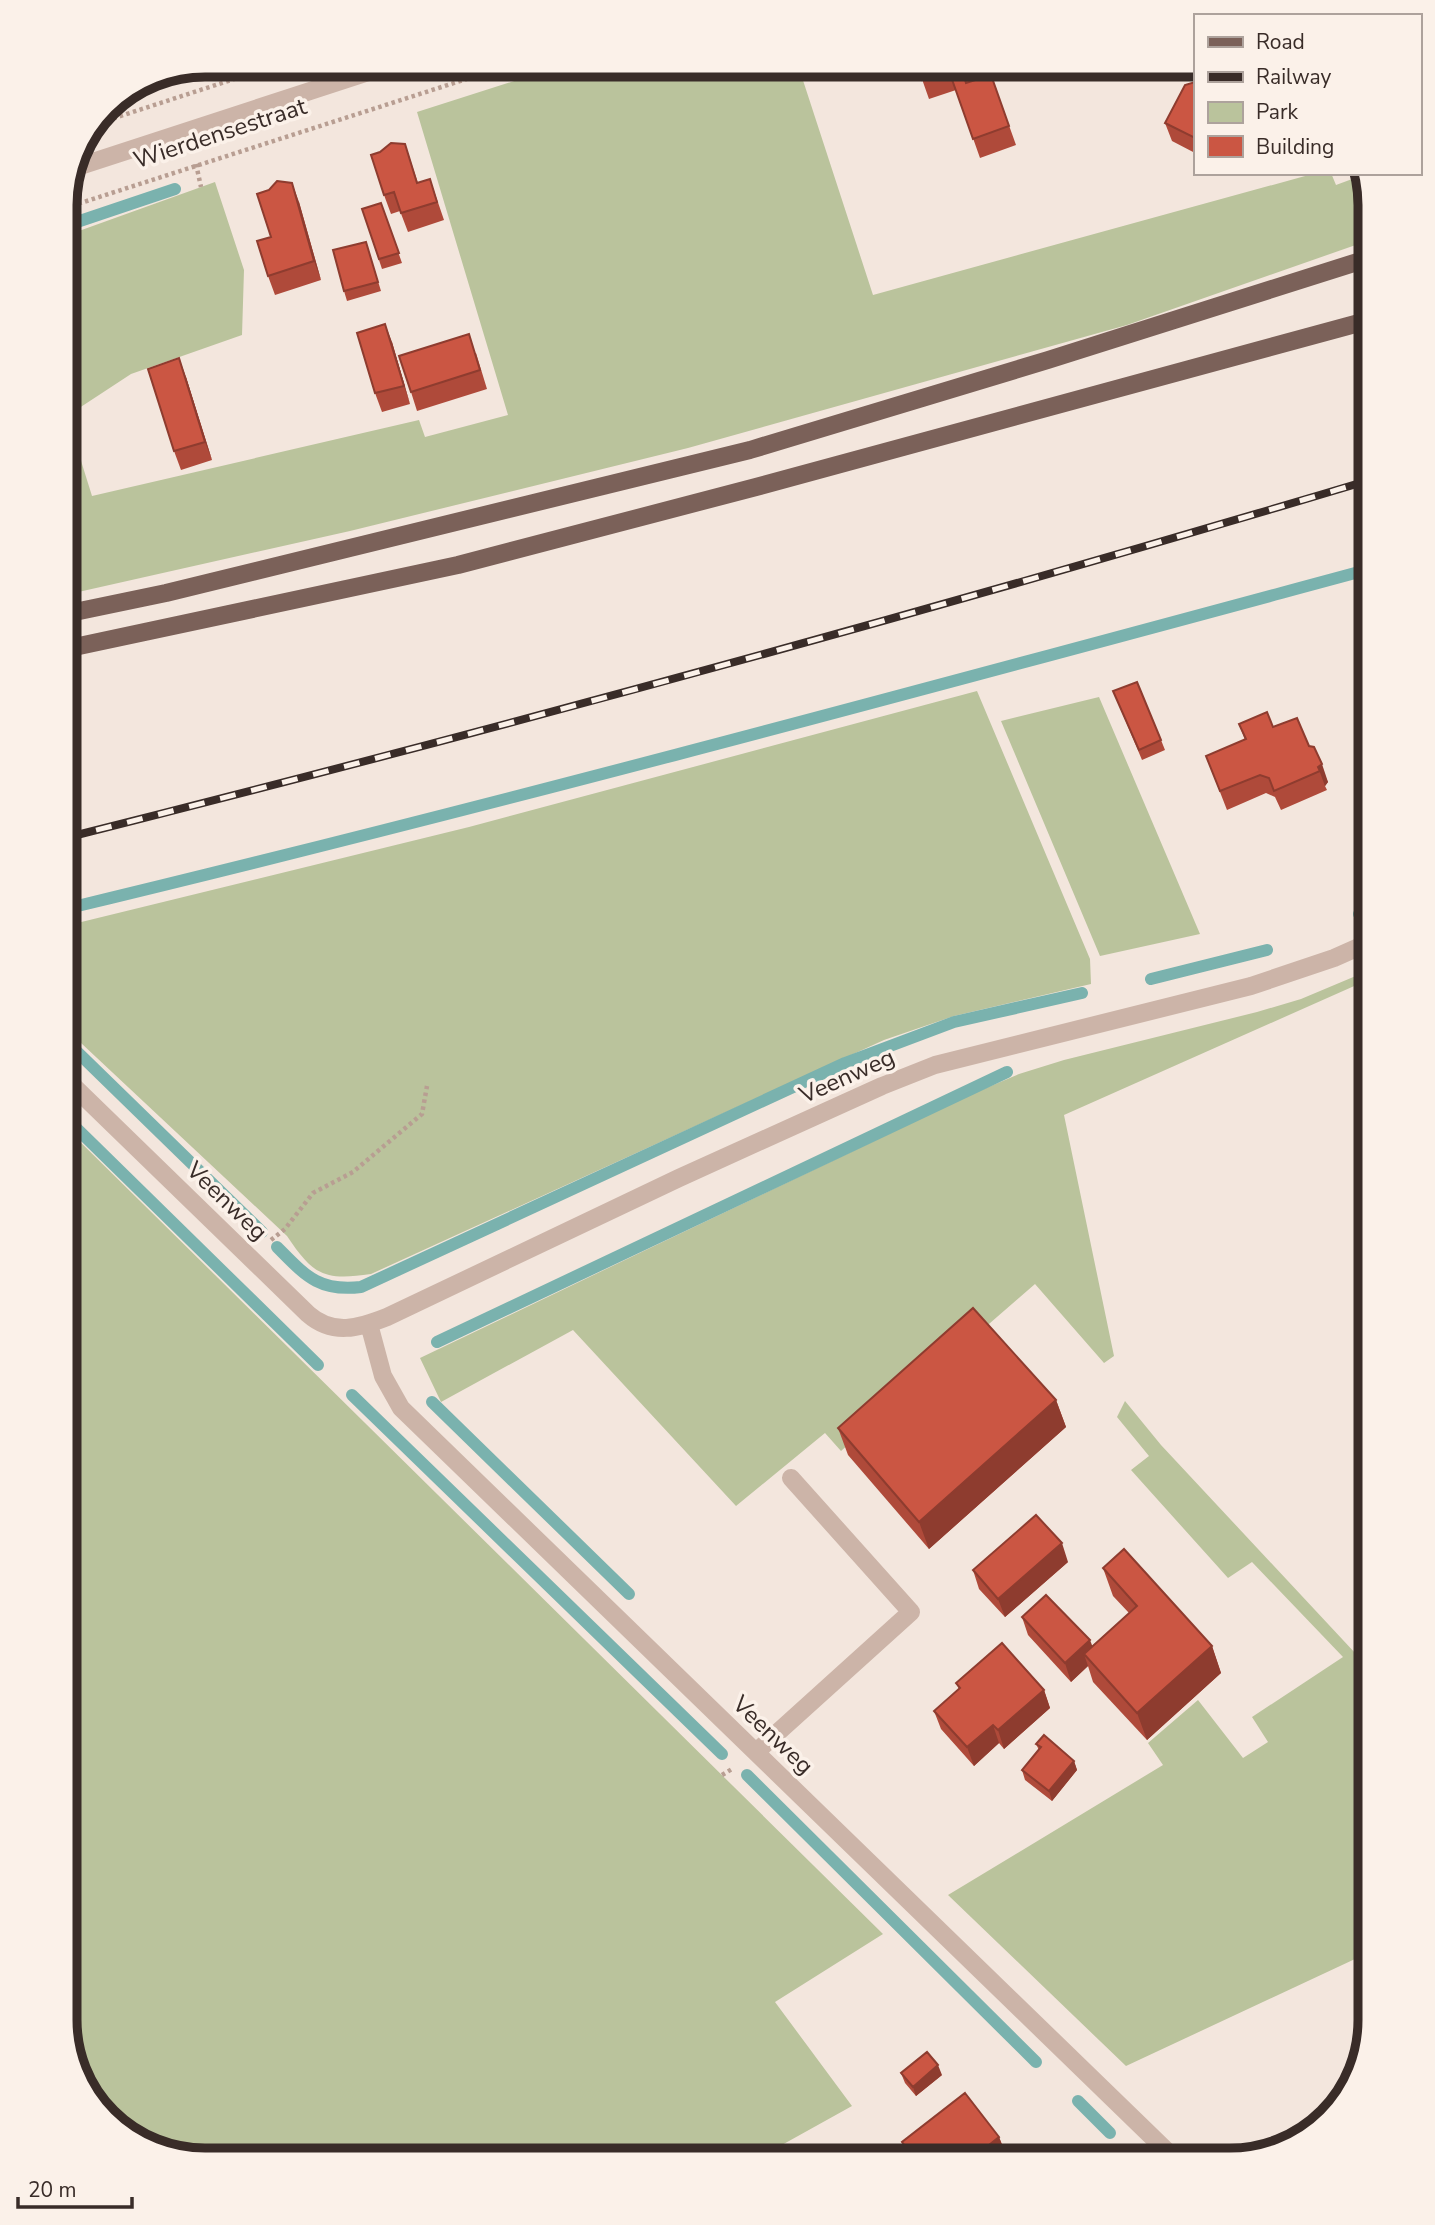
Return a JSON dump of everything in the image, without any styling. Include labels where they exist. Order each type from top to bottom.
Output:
[{"type":"main road","points":[[77,612],[166,593],[750,450],[1048,360],[1358,262]]},
{"type":"main road","points":[[77,646],[458,565],[1358,323]]},
{"type":"street","name":"Wierdensestraat","points":[[84,165],[353,77]]},
{"type":"street","name":"Veenweg","points":[[77,1090],[308,1314],[324,1326],[352,1329],[369,1324],[881,1086],[935,1065],[1251,986],[1358,947]]},
{"type":"street","name":"Veenweg","points":[[369,1324],[383,1376],[401,1408],[1164,2148]]},
{"type":"street","points":[[756,1752],[911,1612],[791,1478]]},
{"type":"path","name":"Wierdensestraat","points":[[111,119],[240,77]]},
{"type":"path","name":"Wierdensestraat","points":[[77,204],[473,77]]},
{"type":"path","points":[[250,1257],[285,1229],[313,1193],[353,1172],[422,1114],[427,1086]]},
{"type":"green space","points":[[526,77],[802,77],[873,295],[1309,175],[1332,175],[1336,185],[1355,178],[1358,244],[1127,325],[688,448],[350,531],[77,592],[77,448],[92,496],[419,420],[425,437],[508,415],[417,112]]},
{"type":"green space","points":[[215,182],[244,270],[242,335],[131,374],[77,409],[77,232]]},
{"type":"green space","points":[[977,691],[1090,959],[1091,984],[954,1016],[884,1040],[371,1274],[342,1276],[321,1272],[304,1259],[287,1236],[77,1039],[77,923],[469,827]]},
{"type":"green space","points":[[1099,697],[1200,934],[1100,956],[1001,721]]},
{"type":"green space","points":[[1358,975],[1358,984],[1064,1115],[1114,1356],[1104,1363],[1035,1284],[982,1330],[977,1329],[841,1451],[825,1433],[736,1506],[573,1330],[441,1402],[420,1358],[1019,1074],[1301,999]]},
{"type":"green space","points":[[77,1139],[883,1934],[775,2002],[852,2106],[777,2148],[197,2148],[180,2146],[148,2135],[109,2104],[90,2077],[79,2045],[77,2020]]},
{"type":"green space","points":[[1125,1401],[1161,1445],[1358,1656],[1358,1958],[1126,2066],[948,1895],[1163,1765],[1148,1743],[1198,1700],[1243,1758],[1268,1742],[1252,1717],[1343,1657],[1252,1562],[1228,1578],[1131,1470],[1149,1456],[1117,1417]]},
{"type":"building","points":[[951,77],[964,77],[966,83],[992,77],[1009,126],[973,139]]},
{"type":"building","points":[[1194,82],[1194,138],[1165,123],[1185,85]]},
{"type":"building","points":[[391,143],[405,144],[417,183],[430,179],[437,202],[401,213],[394,192],[384,195],[371,155]]},
{"type":"building","points":[[277,181],[292,183],[314,261],[268,276],[257,241],[271,237],[257,194],[269,190]]},
{"type":"building","points":[[381,203],[399,253],[379,259],[362,209]]},
{"type":"building","points":[[366,242],[378,282],[344,291],[333,250]]},
{"type":"building","points":[[385,324],[404,386],[375,393],[357,333]]},
{"type":"building","points":[[469,334],[480,370],[411,392],[399,356]]},
{"type":"building","points":[[179,358],[205,442],[174,451],[148,369]]},
{"type":"building","points":[[1137,682],[1161,740],[1139,750],[1113,691]]},
{"type":"building","points":[[1267,712],[1273,727],[1297,718],[1309,746],[1314,747],[1322,764],[1318,767],[1320,771],[1274,791],[1269,778],[1260,775],[1220,791],[1206,756],[1246,739],[1239,724]]},
{"type":"building","points":[[973,1308],[1056,1400],[919,1522],[838,1428]]},
{"type":"building","points":[[1036,1515],[1062,1543],[998,1599],[973,1570]]},
{"type":"building","points":[[1124,1549],[1212,1646],[1137,1713],[1084,1654],[1137,1606],[1103,1568]]},
{"type":"building","points":[[1046,1595],[1090,1640],[1065,1663],[1022,1617]]},
{"type":"building","points":[[1002,1643],[1044,1690],[998,1730],[993,1725],[967,1747],[934,1711],[960,1688],[956,1683]]},
{"type":"building","points":[[1044,1735],[1074,1761],[1049,1791],[1022,1770],[1041,1747],[1036,1744]]},
{"type":"building","points":[[927,2052],[938,2065],[913,2087],[901,2073]]},
{"type":"building","points":[[965,2093],[999,2137],[985,2148],[907,2148],[902,2142]]},
{"type":"waterway","points":[[77,222],[175,189]]},
{"type":"waterway","points":[[77,906],[556,786],[1358,572]]},
{"type":"waterway","points":[[1151,979],[1267,950]]},
{"type":"waterway","points":[[277,1247],[296,1266],[323,1284],[346,1288],[361,1287],[845,1063],[954,1022],[1082,993]]},
{"type":"waterway","points":[[77,1052],[262,1232]]},
{"type":"waterway","points":[[437,1342],[1007,1072]]},
{"type":"waterway","points":[[77,1129],[318,1365]]},
{"type":"waterway","points":[[352,1395],[722,1754]]},
{"type":"waterway","points":[[432,1402],[629,1594]]},
{"type":"waterway","points":[[747,1775],[1036,2062]]},
{"type":"waterway","points":[[1078,2101],[1110,2133]]},
{"type":"railway","points":[[77,835],[720,666],[1358,484]]}]
